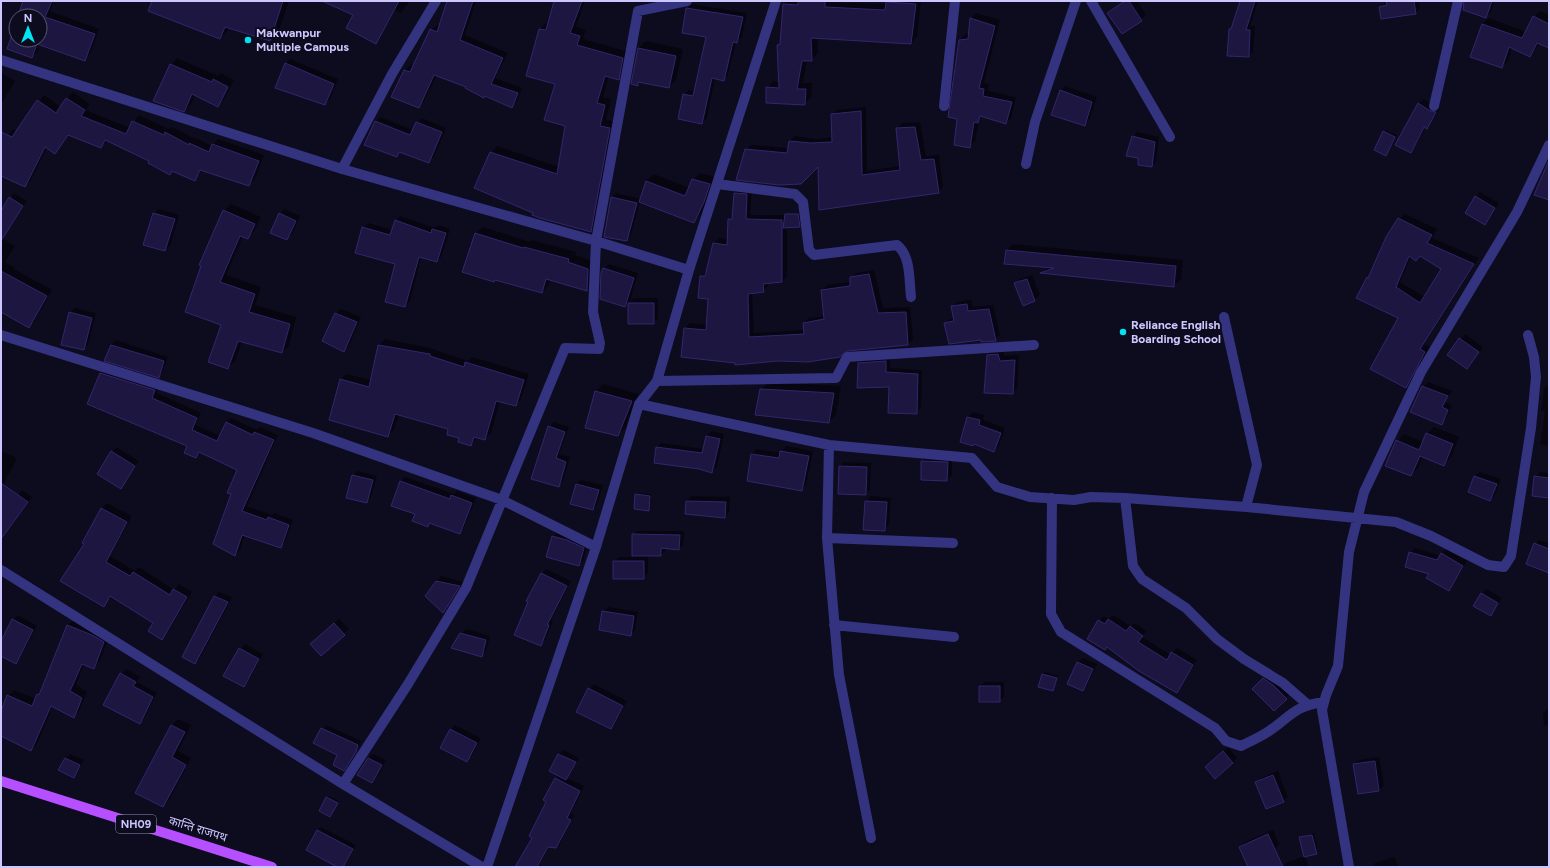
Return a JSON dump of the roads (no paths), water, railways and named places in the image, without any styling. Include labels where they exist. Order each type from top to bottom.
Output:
[{"type":"main road","name":"कान्ति राजपथ","points":[[1,781],[272,867]]},
{"type":"street","points":[[342,169],[392,74],[436,1]]},
{"type":"street","points":[[343,784],[408,684],[466,588],[565,348],[598,349],[600,343],[593,312],[596,241],[638,11],[687,1]]},
{"type":"street","points":[[487,867],[596,547],[639,404],[657,381],[689,270],[776,1]]},
{"type":"street","points":[[944,106],[955,1]]},
{"type":"street","points":[[1026,164],[1036,122],[1076,1]]},
{"type":"street","points":[[1091,1],[1170,137]]},
{"type":"street","points":[[1434,106],[1458,1]]},
{"type":"street","points":[[1,60],[342,169],[596,241],[689,270]]},
{"type":"street","points":[[1349,867],[1322,710],[1338,666],[1349,552],[1364,492],[1421,372],[1517,212],[1549,145]]},
{"type":"street","points":[[717,184],[795,194],[803,202],[809,250],[814,255],[897,245],[903,250],[906,256],[911,297]]},
{"type":"street","points":[[1224,317],[1257,465],[1246,507]]},
{"type":"street","points":[[1,335],[306,431],[502,500],[596,547]]},
{"type":"street","points":[[639,404],[828,445],[972,458],[997,487],[1030,496],[1074,500],[1091,496],[1125,498],[1246,507],[1396,522],[1431,536],[1488,565],[1504,567],[1511,556],[1531,428],[1536,377],[1534,357],[1528,335]]},
{"type":"street","points":[[657,381],[836,378],[847,358],[1034,345]]},
{"type":"street","points":[[828,445],[827,538],[839,675],[871,838]]},
{"type":"street","points":[[1052,498],[1051,614],[1061,632],[1208,724],[1226,741],[1241,746],[1267,733],[1292,713],[1307,704],[1324,702]]},
{"type":"street","points":[[1125,498],[1133,566],[1142,579],[1186,608],[1217,639],[1244,659],[1283,683],[1307,704]]},
{"type":"street","points":[[827,538],[953,543]]},
{"type":"street","points":[[1,570],[343,784],[482,867]]},
{"type":"street","points":[[834,625],[954,637]]},
{"type":"place","name":"Makwanpur Multiple Campus","points":[[248,40]]},
{"type":"place","name":"Reliance English Boarding School","points":[[1123,332]]}]
